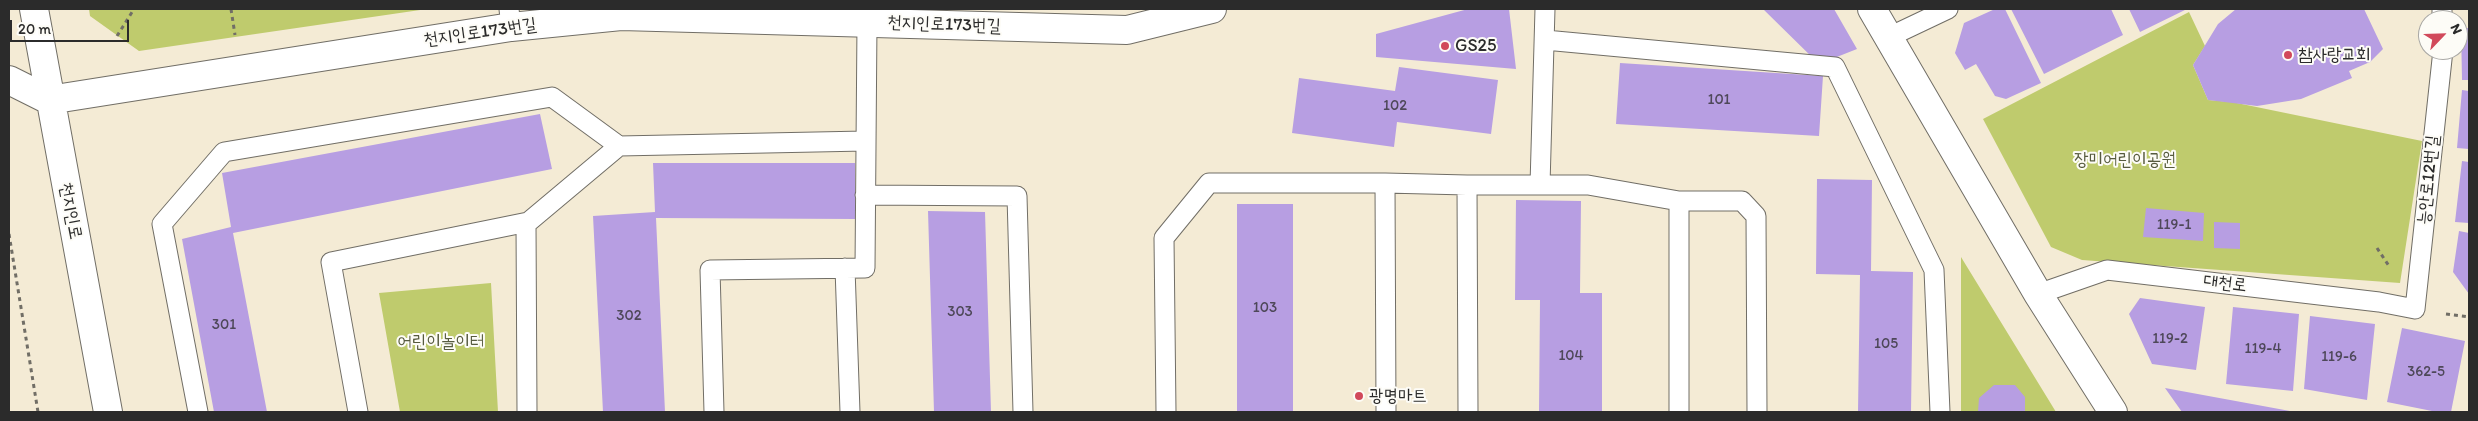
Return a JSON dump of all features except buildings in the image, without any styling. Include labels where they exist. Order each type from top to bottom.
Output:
[{"type":"street","name":"천지인로","points":[[34,9],[49,100],[108,412]]},
{"type":"street","name":"천지인로173번길","points":[[49,100],[510,18],[621,16],[1127,30],[1212,9]]},
{"type":"street","points":[[1872,9],[2038,294],[2113,412]]},
{"type":"street","points":[[9,80],[49,100]]},
{"type":"lane","points":[[1540,185],[1545,9]]},
{"type":"lane","points":[[1889,38],[1948,9]]},
{"type":"lane","points":[[714,412],[710,270],[865,268],[867,23]]},
{"type":"lane","points":[[1545,40],[1835,67],[1934,270],[1940,412]]},
{"type":"lane","name":"능안로12번길","points":[[2415,309],[2441,60]]},
{"type":"lane","points":[[198,412],[162,224],[224,152],[552,98],[619,146],[865,141]]},
{"type":"lane","points":[[358,412],[332,262],[528,222],[619,146]]},
{"type":"lane","points":[[1166,412],[1164,238],[1209,183],[1385,183],[1467,186],[1588,185],[1679,201],[1742,201],[1756,216],[1757,412]]},
{"type":"lane","points":[[1385,183],[1386,412]]},
{"type":"lane","points":[[1467,186],[1468,412]]},
{"type":"lane","points":[[865,195],[1017,196],[1023,412]]},
{"type":"lane","points":[[1679,201],[1679,412]]},
{"type":"lane","points":[[527,412],[526,224],[528,222]]},
{"type":"lane","points":[[845,268],[850,412]]},
{"type":"lane","name":"대천로","points":[[2038,294],[2108,270],[2379,302],[2415,309]]},
{"type":"path","points":[[117,36],[134,9]]},
{"type":"path","points":[[230,9],[235,37]]},
{"type":"path","points":[[9,234],[38,412]]},
{"type":"green space","points":[[89,9],[427,9],[139,51],[90,16]]},
{"type":"green space","name":"장미어린이공원","points":[[2189,12],[2205,46],[2193,65],[2208,100],[2232,102],[2422,141],[2400,283],[2082,260],[2051,247],[1983,119]]},
{"type":"green space","points":[[1961,257],[2056,412],[1961,412]]},
{"type":"green space","name":"어린이놀이터","points":[[491,283],[498,412],[400,412],[379,293]]},
{"type":"place","name":"GS25","points":[[1445,46]]},
{"type":"place","name":"참사랑교회","points":[[2288,55]]},
{"type":"place","name":"광명마트","points":[[1359,396]]}]
